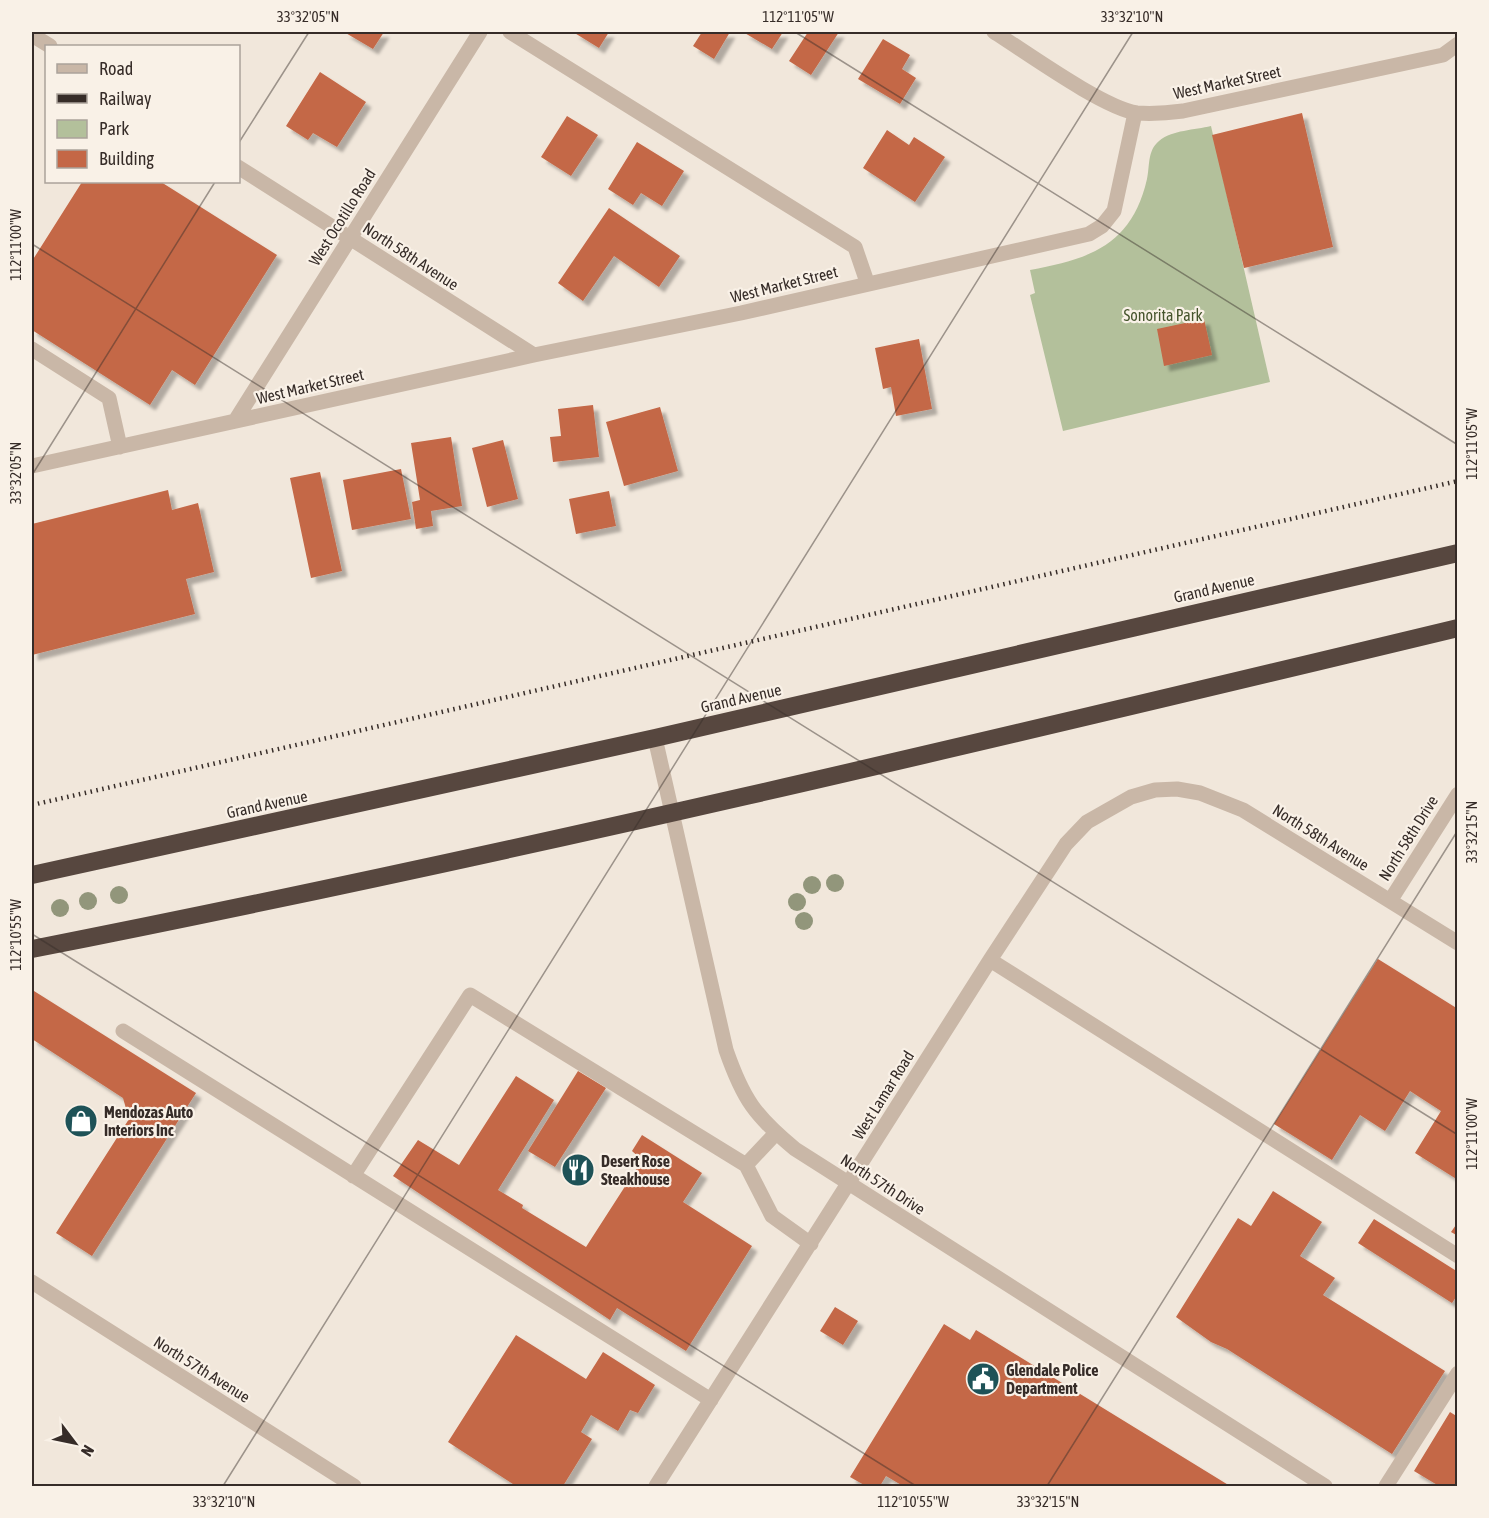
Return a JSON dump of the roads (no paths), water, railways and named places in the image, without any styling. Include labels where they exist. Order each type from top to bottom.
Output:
[{"type":"highway","name":"Grand Avenue","points":[[32,875],[655,738],[1458,553]]},
{"type":"highway","points":[[32,949],[191,918],[671,812],[1458,628]]},
{"type":"street","name":"West Ocotillo Road","points":[[235,422],[480,32]]},
{"type":"street","points":[[510,32],[855,247],[867,282]]},
{"type":"street","points":[[994,32],[1108,103],[1135,112]]},
{"type":"street","points":[[32,35],[48,45]]},
{"type":"street","name":"West Market Street","points":[[32,466],[534,355],[741,313],[867,282],[1089,234],[1102,226],[1114,211],[1135,112],[1175,112],[1211,105],[1443,55],[1458,44]]},
{"type":"street","name":"North 58th Avenue","points":[[240,168],[534,355]]},
{"type":"street","points":[[32,349],[109,398],[120,447]]},
{"type":"street","name":"North 57th Drive","points":[[655,738],[729,1060],[739,1088],[776,1133],[795,1149],[849,1184],[1325,1486]]},
{"type":"street","name":"North 58th Avenue","points":[[1155,790],[1177,789],[1200,793],[1244,810],[1458,943]]},
{"type":"street","name":"West Lamar Road","points":[[656,1486],[1066,844],[1087,822],[1110,807],[1131,797],[1155,790]]},
{"type":"street","name":"North 58th Drive","points":[[1390,901],[1458,794]]},
{"type":"street","points":[[990,960],[1458,1256]]},
{"type":"street","points":[[353,1176],[470,995],[746,1165],[772,1216],[811,1244]]},
{"type":"street","points":[[123,1032],[711,1400]]},
{"type":"street","points":[[746,1165],[776,1133]]},
{"type":"street","name":"North 57th Avenue","points":[[32,1282],[354,1486]]},
{"type":"street","points":[[1386,1486],[1458,1373]]},
{"type":"railway","points":[[32,805],[1458,481]]},
{"type":"place","name":"Mendozas Auto Interiors Inc","points":[[81,1121]]},
{"type":"place","name":"Desert Rose Steakhouse","points":[[578,1170]]},
{"type":"place","name":"Glendale Police Department","points":[[983,1379]]},
{"type":"park label","name":"Sonorita Park","points":[[1163,315]]}]
